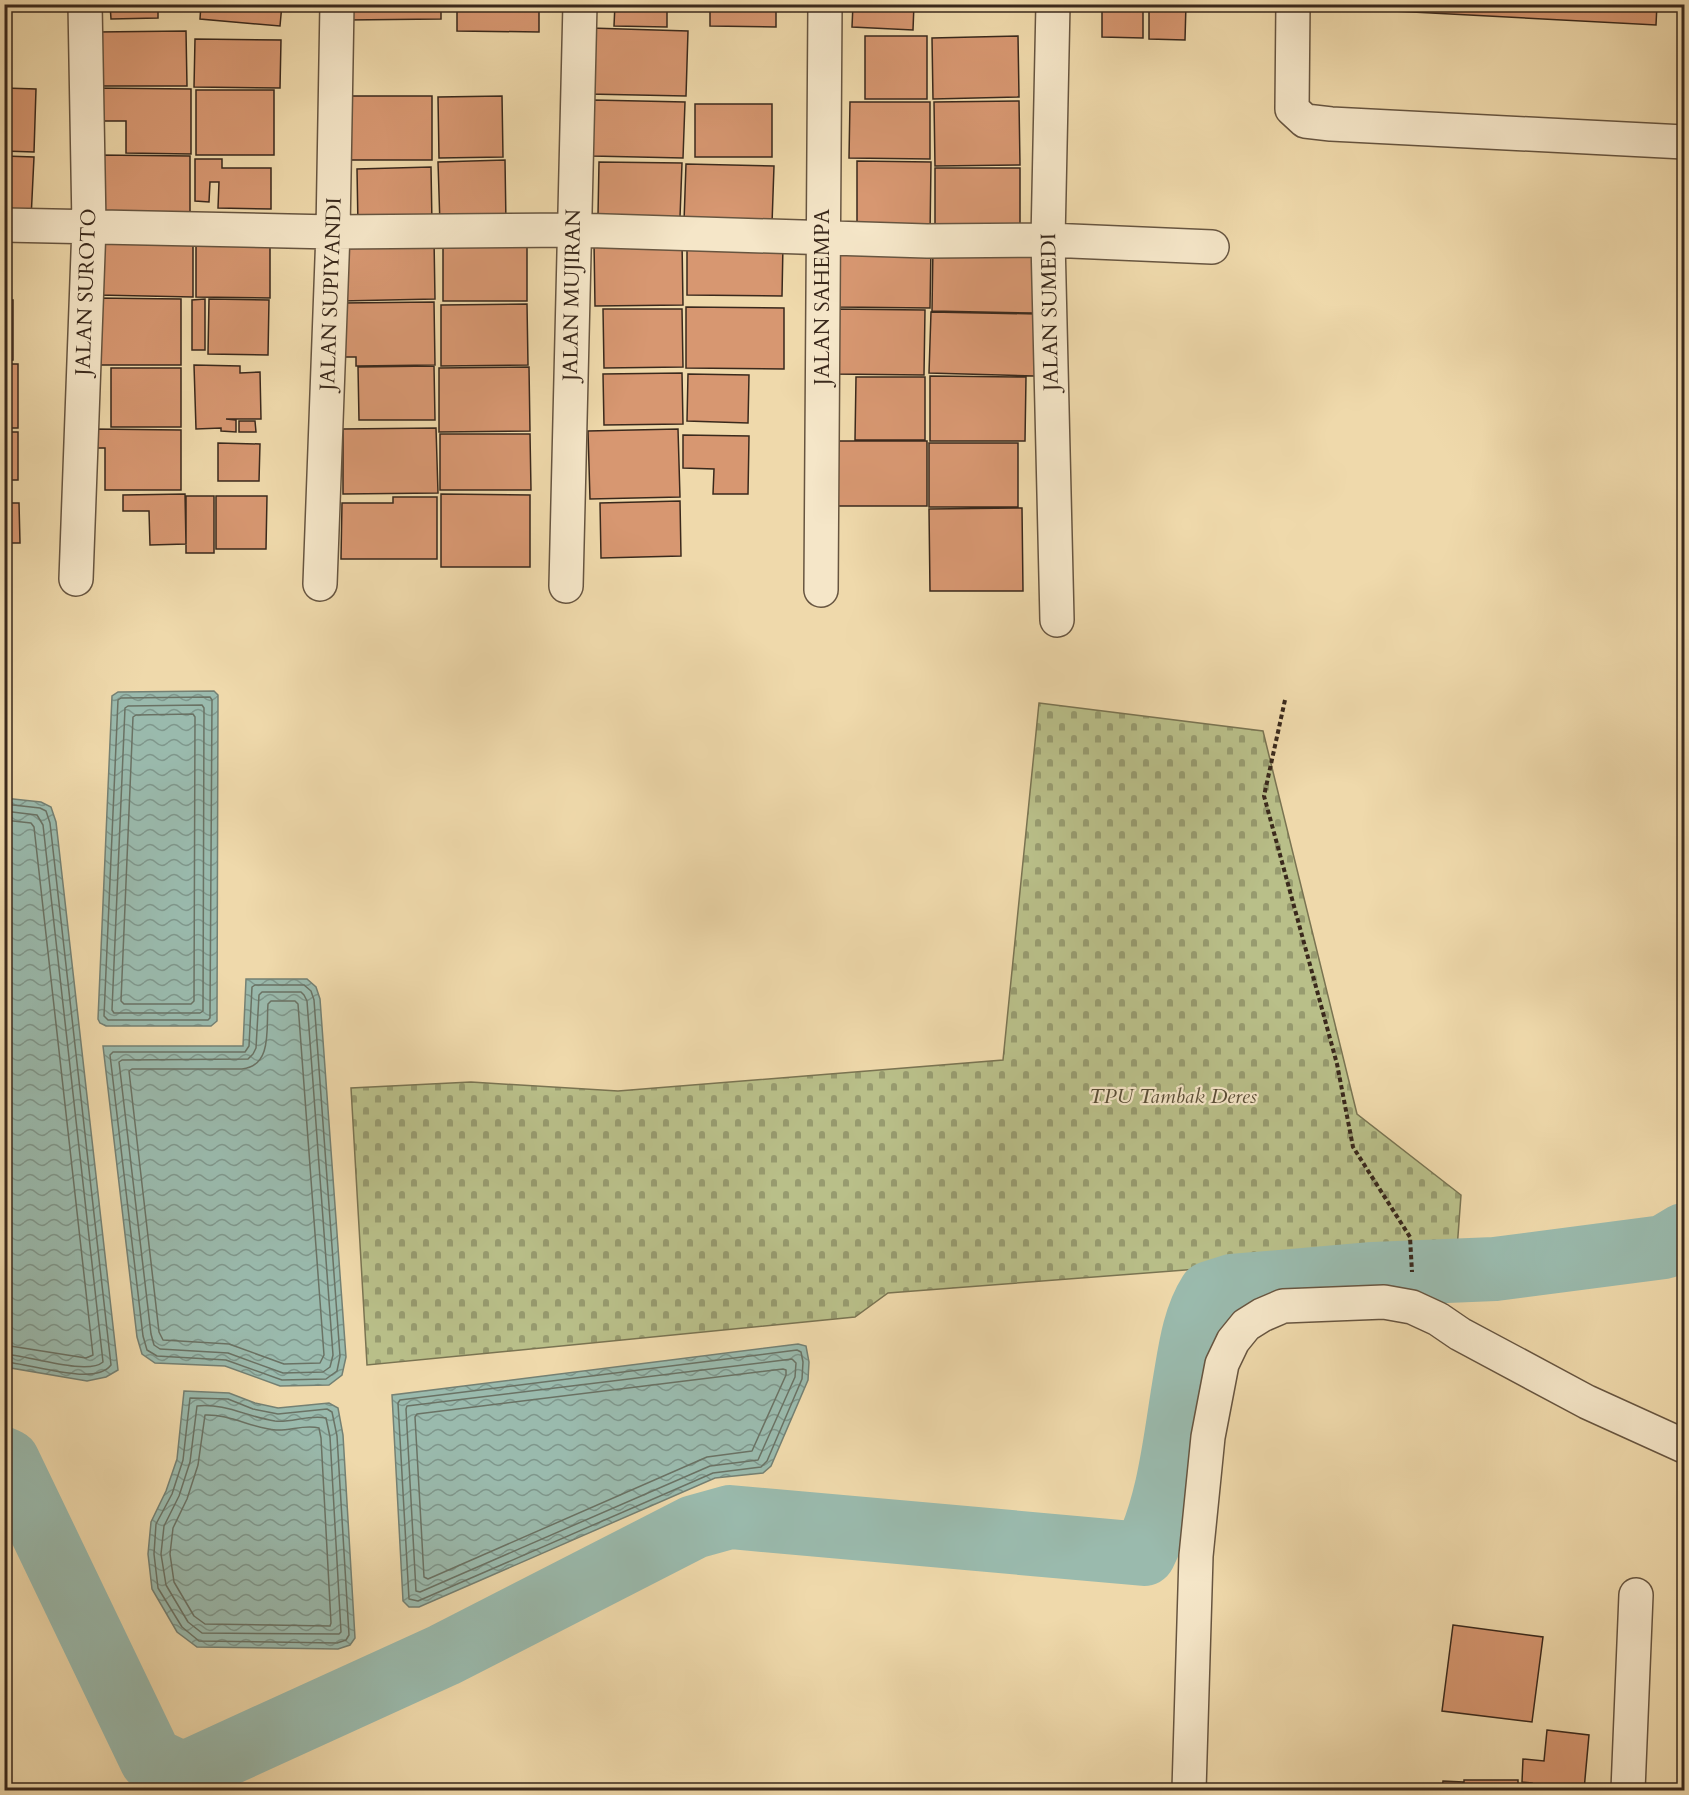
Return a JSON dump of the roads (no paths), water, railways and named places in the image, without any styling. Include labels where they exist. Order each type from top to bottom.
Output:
[{"type":"street","name":"JALAN SUROTO","points":[[76,579],[89,226],[85,4]]},
{"type":"street","name":"JALAN SUPIYANDI","points":[[321,584],[333,232],[337,4]]},
{"type":"street","name":"JALAN MUJIRAN","points":[[566,586],[580,4]]},
{"type":"street","name":"JALAN SAHEMPA","points":[[821,590],[825,4]]},
{"type":"street","name":"JALAN SUMEDI","points":[[1053,4],[1048,240],[1057,620]]},
{"type":"street","points":[[1293,4],[1292,109],[1305,121],[1684,142]]},
{"type":"street","points":[[4,225],[333,232],[574,230],[927,241],[1048,240],[1212,247]]},
{"type":"street","points":[[1189,1791],[1196,1556],[1208,1437],[1222,1364],[1233,1341],[1246,1325],[1283,1306],[1384,1302],[1412,1307],[1587,1401],[1684,1446]]},
{"type":"street","points":[[1628,1791],[1636,1595]]},
{"type":"water","points":[[214,691],[218,695],[217,1021],[211,1026],[106,1026],[98,1019],[112,696],[118,692]]},
{"type":"water","points":[[4,798],[41,802],[51,807],[56,822],[118,1370],[106,1377],[87,1381],[5,1367]]},
{"type":"water","points":[[246,979],[307,979],[316,987],[320,999],[346,1357],[342,1375],[329,1385],[280,1386],[225,1366],[155,1363],[142,1354],[137,1337],[103,1046],[243,1046]]},
{"type":"water","points":[[798,1344],[806,1346],[809,1362],[808,1380],[771,1466],[763,1473],[715,1478],[419,1607],[409,1607],[403,1601],[392,1395]]},
{"type":"water","points":[[184,1391],[229,1393],[255,1403],[278,1408],[329,1403],[338,1408],[343,1435],[355,1638],[350,1645],[338,1649],[197,1647],[177,1632],[152,1589],[148,1554],[151,1522],[166,1491],[177,1459]]},
{"type":"waterway","points":[[4,1459],[8,1461],[151,1759],[183,1774],[444,1655],[694,1527],[730,1517],[1144,1554],[1153,1534],[1166,1491],[1193,1335],[1210,1293],[1232,1286],[1373,1274],[1495,1269],[1664,1247],[1684,1235]]},
{"type":"park label","name":"TPU Tambak Deres","points":[[1173,1096]]}]
